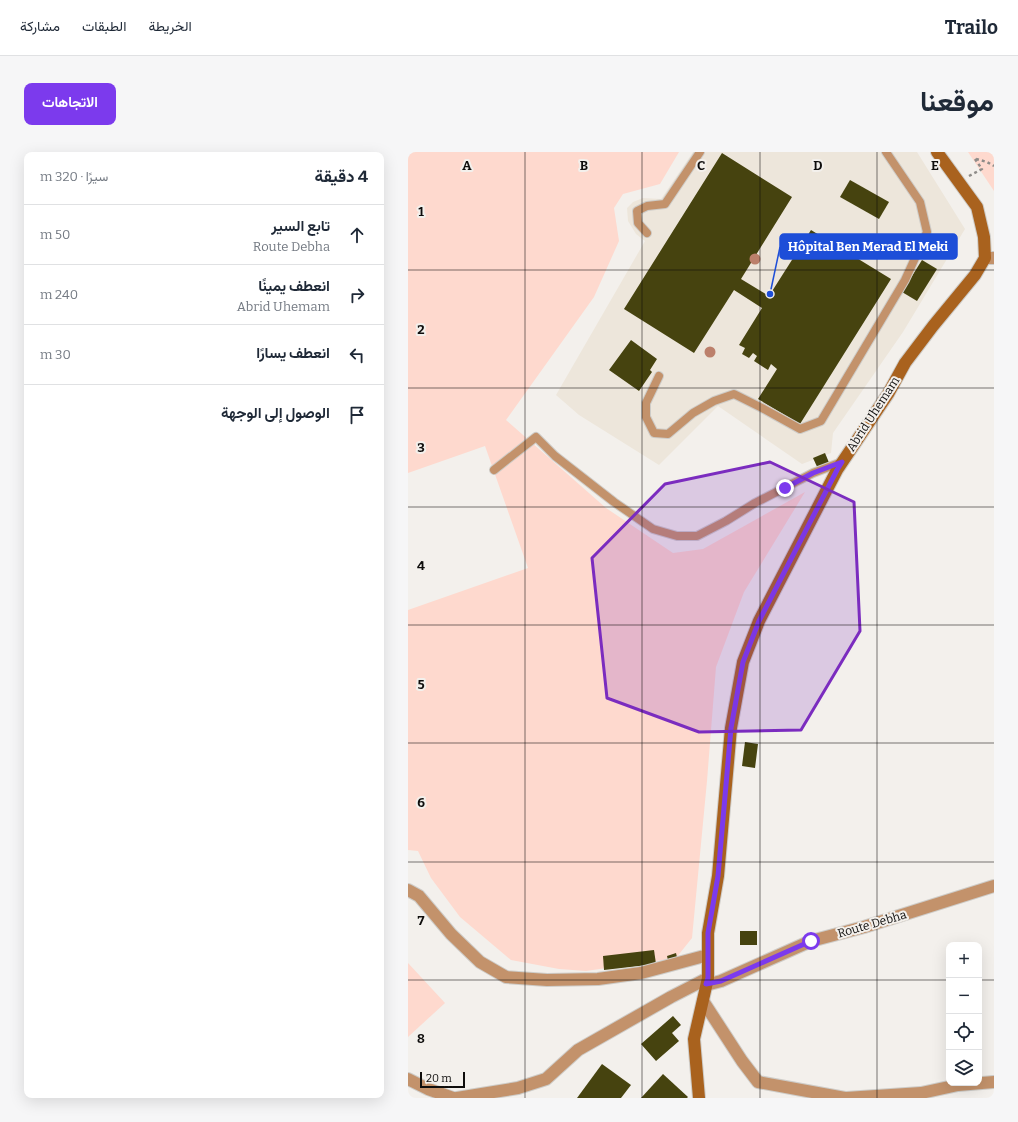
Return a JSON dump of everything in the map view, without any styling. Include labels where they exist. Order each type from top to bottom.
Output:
[{"type":"street","name":"Abrid Uhemam","points":[[699,1098],[694,1039],[707,981],[708,933],[718,876],[731,728],[743,662],[759,621],[837,470],[888,394],[904,363],[990,258],[977,207],[936,152]]},
{"type":"street","name":"Route Debha","points":[[456,1098],[518,1088],[546,1079],[578,1050],[671,997],[707,981],[721,981],[811,941],[864,927],[994,886]]},
{"type":"street","points":[[408,890],[419,896],[451,934],[480,962],[506,977],[547,980],[598,979],[641,973],[708,955]]},
{"type":"street","points":[[703,1001],[742,1061],[758,1082],[846,1098],[921,1093],[958,1085],[994,1082]]},
{"type":"street","points":[[408,1079],[428,1089],[453,1098]]},
{"type":"lane","points":[[647,233],[638,223],[637,211],[647,206],[665,204],[700,152]]},
{"type":"lane","points":[[659,376],[646,403],[646,417],[654,433],[668,434],[692,413],[714,401],[734,394],[800,429],[821,421],[905,280],[927,232],[920,202],[886,152]]},
{"type":"lane","points":[[494,470],[536,437],[555,456],[614,502],[653,528],[676,536],[697,536],[726,521],[755,503],[813,473],[842,462]]},
{"type":"path","points":[[957,181],[982,169],[975,159],[987,162],[994,166]]},
{"type":"highlighted area","points":[[770,462],[854,502],[860,631],[801,730],[699,732],[607,698],[592,558],[665,484]]},
{"type":"shaded area","points":[[408,152],[679,152],[660,184],[623,194],[614,208],[619,241],[594,297],[506,420],[606,508],[673,553],[703,549],[805,492],[744,592],[716,667],[692,938],[676,958],[586,971],[559,969],[511,960],[460,917],[431,878],[418,851],[408,850],[408,610],[528,568],[485,446],[408,473]]},
{"type":"shaded area","points":[[693,152],[917,152],[965,229],[903,332],[833,433],[831,453],[802,464],[718,406],[659,465],[579,415],[556,395],[645,241],[636,234],[628,221],[627,208],[633,202],[643,198],[661,199]]},
{"type":"shaded area","points":[[968,152],[994,152],[994,191]]},
{"type":"shaded area","points":[[408,963],[445,1003],[408,1037]]},
{"type":"building","points":[[722,153],[792,197],[741,279],[769,296],[811,230],[891,279],[800,424],[758,399],[777,369],[771,364],[768,370],[754,361],[757,356],[753,353],[749,358],[742,354],[745,348],[739,345],[762,308],[734,290],[694,353],[624,309]]},
{"type":"building","points":[[850,180],[889,202],[879,219],[840,197]]},
{"type":"building","points":[[922,260],[937,269],[917,301],[902,292]]},
{"type":"building","points":[[631,340],[657,359],[650,370],[652,372],[639,391],[609,370]]},
{"type":"building","points":[[825,453],[830,465],[819,471],[813,458]]},
{"type":"building","points":[[745,742],[758,744],[755,768],[742,766]]},
{"type":"building","points":[[740,931],[757,931],[757,945],[740,945]]},
{"type":"building","points":[[654,950],[656,964],[604,970],[603,956]]},
{"type":"building","points":[[676,953],[678,962],[669,965],[667,956]]},
{"type":"building","points":[[673,1016],[681,1025],[672,1033],[679,1041],[656,1061],[641,1044]]},
{"type":"building","points":[[602,1064],[631,1085],[621,1098],[577,1098]]},
{"type":"building","points":[[663,1074],[688,1097],[641,1098]]},
{"type":"place","name":"Hôpital Ben Merad El Meki","points":[[770,294]]},
{"type":"route","points":[[785,488],[813,473],[842,462],[759,621],[743,662],[731,728],[718,876],[708,933],[708,978],[706,984],[721,981],[811,941]]}]
